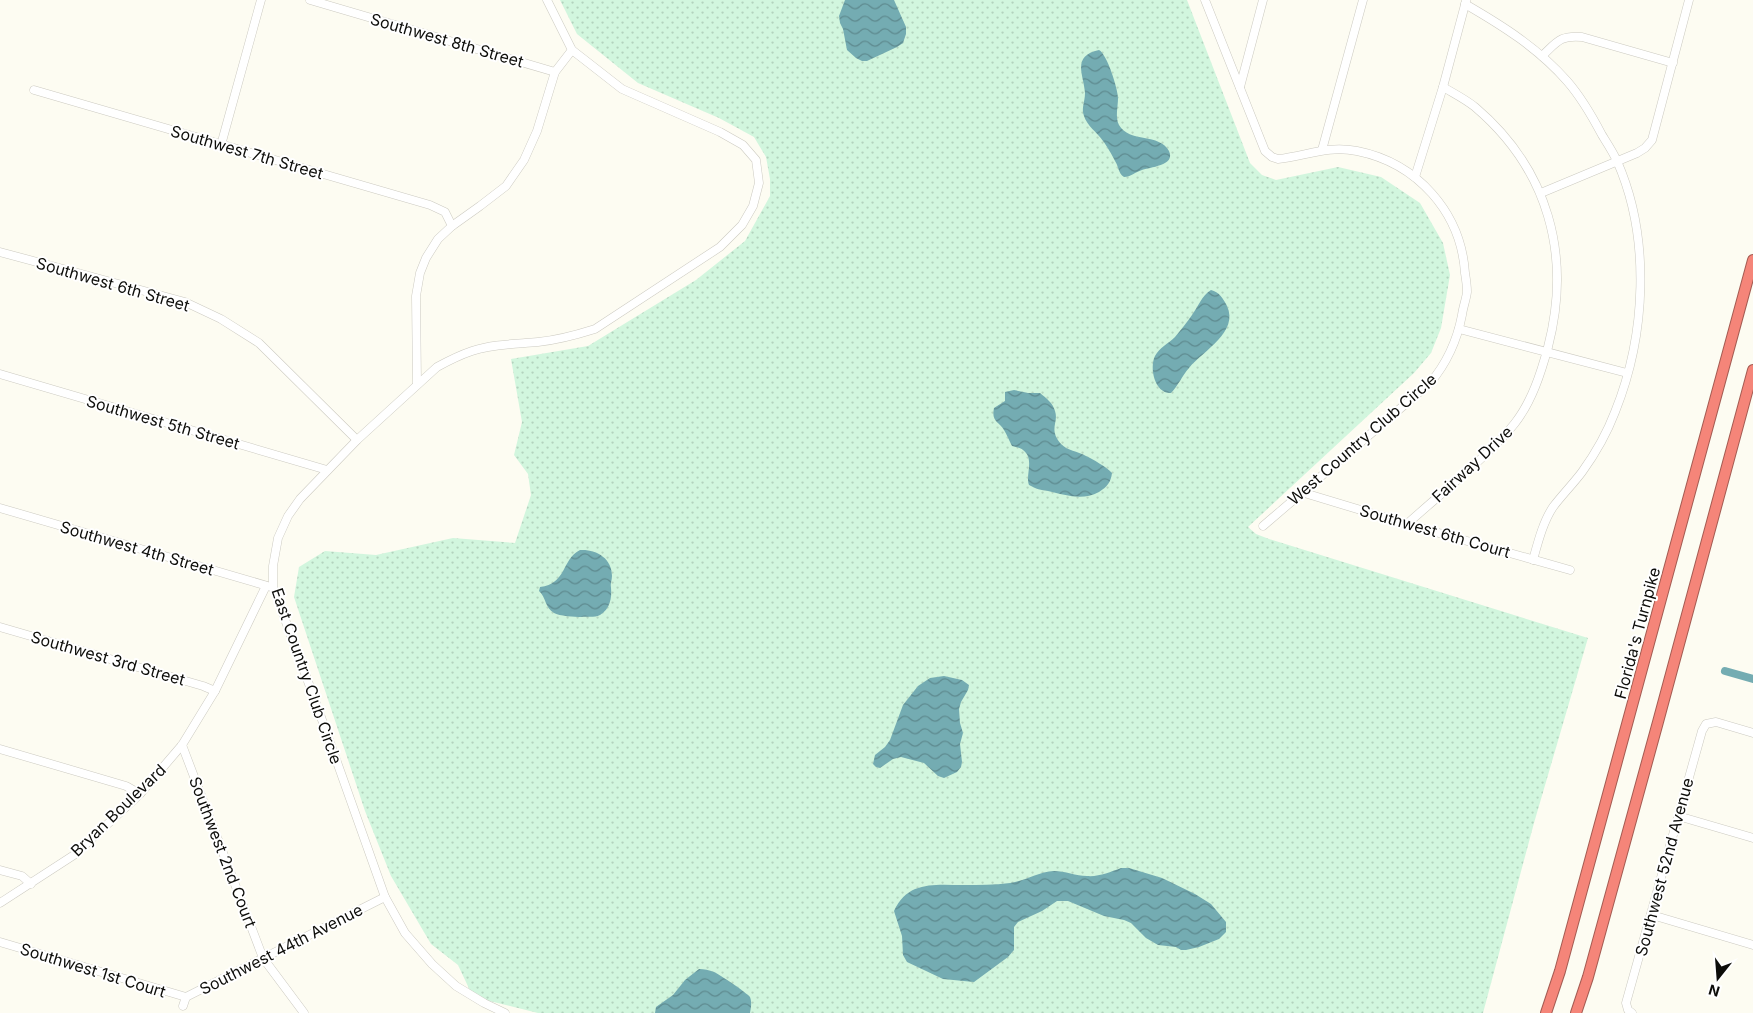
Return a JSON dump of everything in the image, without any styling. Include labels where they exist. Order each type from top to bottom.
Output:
[{"type":"highway","name":"Florida's Turnpike","points":[[1546,1013],[1566,952],[1753,260]]},
{"type":"highway","points":[[1576,1013],[1588,978],[1753,370]]},
{"type":"street","points":[[221,145],[261,0]]},
{"type":"street","name":"Southwest 8th Street","points":[[310,0],[555,72]]},
{"type":"street","name":"East Country Club Circle","points":[[505,1013],[456,986],[432,964],[405,933],[385,897],[316,703],[270,587],[278,538],[288,516],[300,499],[357,440],[437,368],[452,359],[474,350],[541,342],[574,336],[595,329],[720,247],[742,225],[753,206],[759,183],[756,160],[743,145],[720,132],[622,89],[572,50],[547,0]]},
{"type":"street","name":"West Country Club Circle","points":[[1205,0],[1265,151],[1278,159],[1322,150],[1350,150],[1371,155],[1400,167],[1415,176],[1435,195],[1452,221],[1464,256],[1466,292],[1459,329],[1450,354],[1441,370],[1430,382],[1263,526]]},
{"type":"street","points":[[1240,87],[1263,0]]},
{"type":"street","points":[[1322,150],[1363,0]]},
{"type":"street","points":[[1541,193],[1637,153],[1652,140],[1689,0]]},
{"type":"street","points":[[1415,176],[1443,87],[1465,2],[1508,29],[1542,56],[1567,81],[1590,113],[1617,161],[1632,208],[1640,263],[1641,295],[1638,324],[1627,374],[1615,412],[1596,452],[1553,508],[1545,522],[1533,560]]},
{"type":"street","points":[[1542,56],[1560,39],[1569,36],[1582,37],[1673,63]]},
{"type":"street","points":[[417,384],[416,296],[420,273],[426,258],[438,239],[452,226],[506,186],[524,160],[537,131],[555,72],[572,50]]},
{"type":"street","name":"Fairway Drive","points":[[1407,524],[1496,446],[1516,422],[1534,390],[1547,352],[1554,323],[1558,273],[1554,240],[1541,193],[1519,153],[1474,106],[1443,87]]},
{"type":"street","name":"Southwest 7th Street","points":[[34,90],[430,205],[445,212],[452,226]]},
{"type":"street","name":"Southwest 6th Street","points":[[0,252],[184,302],[221,319],[259,343],[357,440]]},
{"type":"street","points":[[1459,329],[1627,374]]},
{"type":"street","name":"Southwest 5th Street","points":[[0,374],[327,470]]},
{"type":"street","name":"Southwest 6th Court","points":[[1301,492],[1570,570]]},
{"type":"street","name":"Southwest 4th Street","points":[[0,508],[270,587]]},
{"type":"street","name":"Bryan Boulevard","points":[[0,903],[74,855],[140,794],[182,745],[215,691],[270,587]]},
{"type":"street","name":"Southwest 3rd Street","points":[[0,627],[215,691]]},
{"type":"street","name":"Southwest 52nd Avenue","points":[[1630,1012],[1626,1003],[1702,730],[1706,724],[1716,722],[1753,733]]},
{"type":"street","name":"Southwest 2nd Court","points":[[182,745],[263,958],[304,1013]]},
{"type":"street","points":[[0,749],[126,786],[140,794]]},
{"type":"street","points":[[1678,816],[1753,838]]},
{"type":"street","points":[[0,870],[22,876],[31,884]]},
{"type":"street","name":"Southwest 44th Avenue","points":[[185,1002],[263,958],[385,897]]},
{"type":"street","points":[[1652,915],[1753,945]]},
{"type":"street","name":"Southwest 1st Court","points":[[0,942],[185,1002]]},
{"type":"green space","points":[[560,0],[1187,0],[1250,163],[1262,175],[1276,180],[1338,167],[1381,177],[1420,203],[1443,243],[1450,275],[1441,328],[1431,353],[1414,373],[1248,527],[1256,534],[1269,539],[1588,638],[1534,823],[1483,1013],[538,1013],[473,997],[458,965],[431,944],[391,876],[365,811],[294,597],[299,567],[325,551],[376,555],[453,538],[515,543],[531,495],[528,474],[514,455],[522,422],[511,359],[588,346],[696,280],[745,241],[770,196],[770,179],[766,157],[754,137],[719,118],[638,83],[577,34]]},
{"type":"water","points":[[845,0],[894,0],[906,27],[903,43],[867,61],[856,58],[847,50],[840,23],[839,16]]},
{"type":"water","points":[[1099,50],[1109,65],[1116,87],[1118,98],[1117,119],[1119,125],[1130,134],[1165,145],[1170,156],[1169,160],[1165,163],[1124,177],[1106,145],[1085,120],[1083,113],[1085,93],[1081,67],[1082,61],[1090,53]]},
{"type":"water","points":[[1211,290],[1224,300],[1227,306],[1228,324],[1218,340],[1195,361],[1171,393],[1165,392],[1157,385],[1153,373],[1155,356],[1175,337]]},
{"type":"water","points":[[1014,390],[1040,393],[1049,401],[1056,415],[1055,434],[1061,444],[1096,461],[1112,473],[1110,482],[1104,488],[1093,495],[1080,497],[1041,490],[1029,485],[1027,454],[1021,449],[1012,446],[993,413],[994,408],[1005,401],[1005,392]]},
{"type":"water","points":[[580,550],[597,553],[609,564],[612,576],[610,603],[600,615],[575,617],[556,614],[549,608],[539,591],[540,587],[549,585],[560,577],[574,554]]},
{"type":"water","points":[[944,676],[962,680],[969,685],[959,709],[963,733],[960,744],[961,767],[957,772],[944,778],[938,776],[924,763],[901,757],[893,759],[880,768],[876,767],[873,764],[875,755],[890,740],[903,705],[918,686],[930,678]]},
{"type":"water","points":[[1121,868],[1129,868],[1162,878],[1195,894],[1211,904],[1226,922],[1226,932],[1219,939],[1199,947],[1181,950],[1176,947],[1158,945],[1146,938],[1131,923],[1124,920],[1104,916],[1068,901],[1057,901],[1042,911],[1018,922],[1014,927],[1014,950],[1008,957],[974,982],[943,979],[907,962],[903,955],[902,936],[894,911],[900,901],[915,889],[933,885],[1010,883],[1054,871],[1083,876],[1096,876]]},
{"type":"water","points":[[699,969],[717,973],[748,995],[751,1001],[750,1013],[655,1013],[656,1007],[673,995],[685,980]]},
{"type":"waterway","points":[[1725,671],[1753,679]]}]
